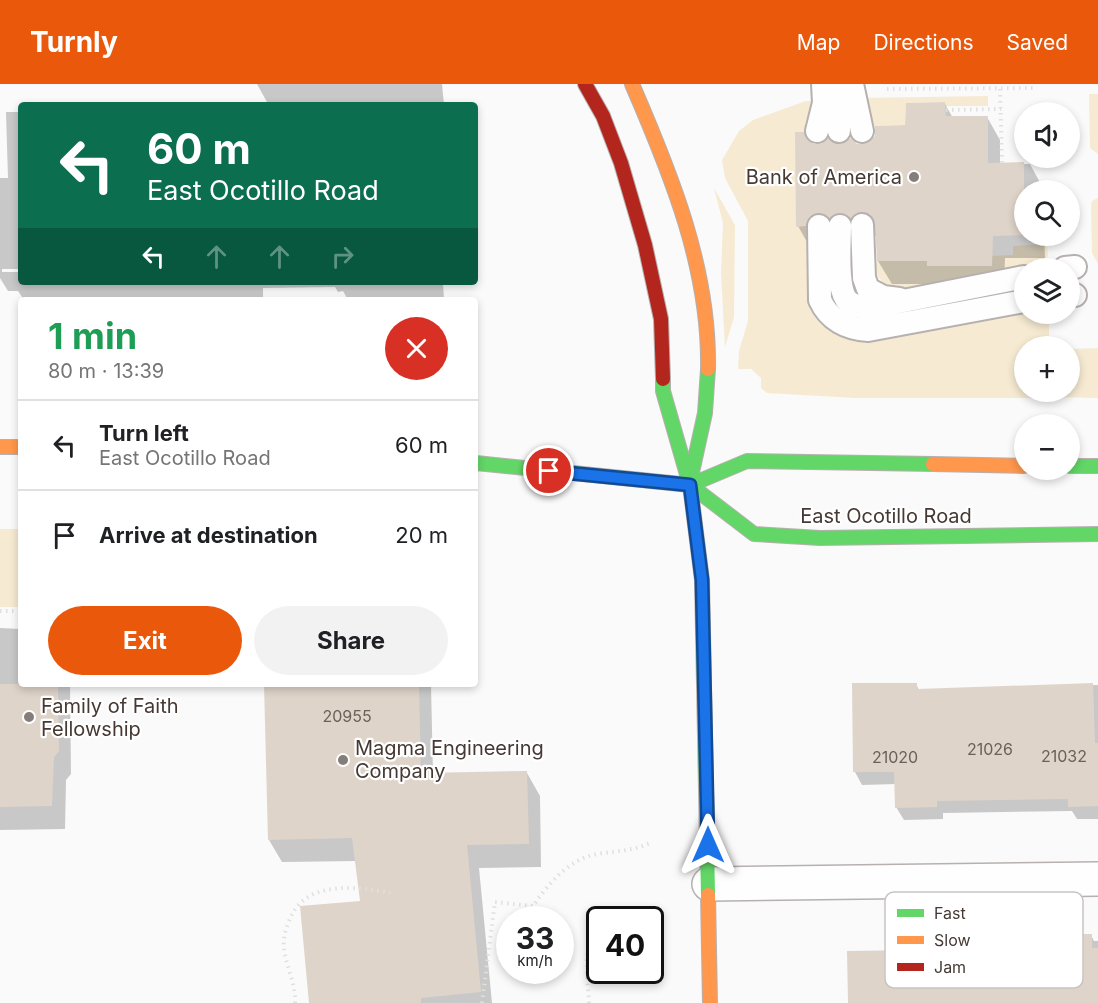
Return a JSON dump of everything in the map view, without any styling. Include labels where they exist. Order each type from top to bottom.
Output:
[{"type":"street","points":[[585,84],[603,116],[617,153],[645,245],[661,319],[663,391],[690,485],[702,580],[710,1003]]},
{"type":"street","points":[[632,84],[652,131],[690,236],[707,324],[708,393],[690,485]]},
{"type":"street","points":[[0,447],[18,447]]},
{"type":"street","points":[[478,463],[690,485],[747,461],[1014,466]]},
{"type":"street","points":[[1080,466],[1098,466]]},
{"type":"street","name":"East Ocotillo Road","points":[[690,485],[754,534],[820,538],[1098,534]]},
{"type":"street","points":[[709,884],[1098,879]]},
{"type":"lane","points":[[823,84],[828,131],[838,84]]},
{"type":"lane","points":[[852,84],[862,130]]},
{"type":"lane","points":[[862,225],[864,278],[868,290],[883,297],[907,300]]},
{"type":"lane","points":[[1014,279],[868,308],[856,306],[846,299],[829,226],[820,300],[836,321],[868,330],[1014,303]]},
{"type":"path","points":[[880,89],[1034,88]]},
{"type":"path","points":[[1000,89],[1002,163]]},
{"type":"path","points":[[946,110],[1000,109]]},
{"type":"path","points":[[0,611],[18,611]]},
{"type":"path","points":[[482,1003],[495,902],[533,906],[547,884],[570,866],[594,854],[640,848],[652,842]]},
{"type":"path","points":[[295,1003],[296,994],[284,951],[283,936],[292,911],[309,895],[335,888],[364,888],[390,893]]},
{"type":"path","points":[[589,984],[589,1003]]},
{"type":"shaded area","points":[[1089,94],[1098,94],[1098,154],[1090,148]]},
{"type":"shaded area","points":[[988,96],[988,106],[945,106],[945,102],[906,103],[905,125],[872,126],[861,98]]},
{"type":"shaded area","points":[[806,101],[813,101],[805,124],[808,301],[815,318],[838,336],[865,342],[1014,315],[1014,324],[1049,324],[1049,336],[1014,336],[1014,398],[855,398],[767,393],[761,388],[761,378],[751,369],[738,369],[739,351],[748,321],[748,221],[725,178],[722,160],[739,131],[753,120]]},
{"type":"shaded area","points":[[714,188],[735,225],[734,317],[725,347],[721,273],[723,223]]},
{"type":"shaded area","points":[[1098,198],[1098,264],[1092,253],[1091,207],[1092,201]]},
{"type":"shaded area","points":[[1013,246],[1046,246],[1048,256],[1046,258],[1014,258],[1014,269],[902,290],[882,281],[876,273],[873,261],[927,261],[927,266],[991,266],[992,256],[1013,255]]},
{"type":"shaded area","points":[[1098,348],[1098,398],[1080,398],[1080,349]]},
{"type":"shaded area","points":[[0,529],[18,529],[18,607],[0,607]]},
{"type":"building","name":"Bank of America","points":[[945,102],[946,116],[988,116],[988,163],[1014,162],[1014,168],[1024,168],[1024,180],[1014,180],[1014,235],[993,236],[992,266],[927,266],[927,261],[877,261],[873,217],[862,212],[851,218],[841,213],[829,218],[818,213],[808,219],[806,226],[796,227],[795,132],[804,132],[807,140],[814,144],[821,144],[828,138],[840,144],[851,138],[857,144],[864,144],[875,136],[875,126],[905,125],[906,103]]},
{"type":"building","points":[[852,683],[917,683],[917,689],[1093,683],[1095,743],[1098,743],[1098,806],[1068,807],[1068,799],[937,801],[937,807],[895,808],[894,772],[853,772]]},
{"type":"building","name":"Family of Faith Fellowship","points":[[0,684],[18,684],[18,687],[58,687],[59,751],[54,757],[52,806],[0,807]]},
{"type":"building","points":[[264,687],[419,687],[421,773],[527,771],[529,844],[467,845],[481,992],[421,998],[421,1003],[309,1003],[300,906],[360,901],[352,838],[268,840]]},
{"type":"building","points":[[1083,934],[1092,934],[1092,948],[1098,948],[1098,1003],[848,1003],[847,951],[885,950],[885,988],[1083,988]]},
{"type":"traffic: fast","points":[[691,477],[705,413],[708,369]]},
{"type":"traffic: fast","points":[[663,379],[663,391],[690,485],[702,580],[708,895]]},
{"type":"traffic: fast","points":[[478,463],[690,485],[747,461],[933,464]]},
{"type":"traffic: fast","points":[[1080,466],[1098,466]]},
{"type":"traffic: fast","points":[[690,485],[754,534],[820,538],[1098,534]]},
{"type":"traffic: slow","points":[[632,84],[674,187],[695,259],[707,332],[708,369]]},
{"type":"traffic: slow","points":[[0,447],[18,447]]},
{"type":"traffic: slow","points":[[933,464],[1014,466]]},
{"type":"traffic: slow","points":[[708,895],[710,1003]]},
{"type":"traffic: jam","points":[[585,84],[603,116],[621,163],[645,245],[661,319],[663,379]]},
{"type":"place","name":"Bank of America","points":[[914,177]]},
{"type":"place","name":"Family of Faith Fellowship","points":[[29,717]]},
{"type":"place","name":"Magma Engineering Company","points":[[343,760]]},
{"type":"route","points":[[549,471],[690,485],[702,580],[708,845]]}]
